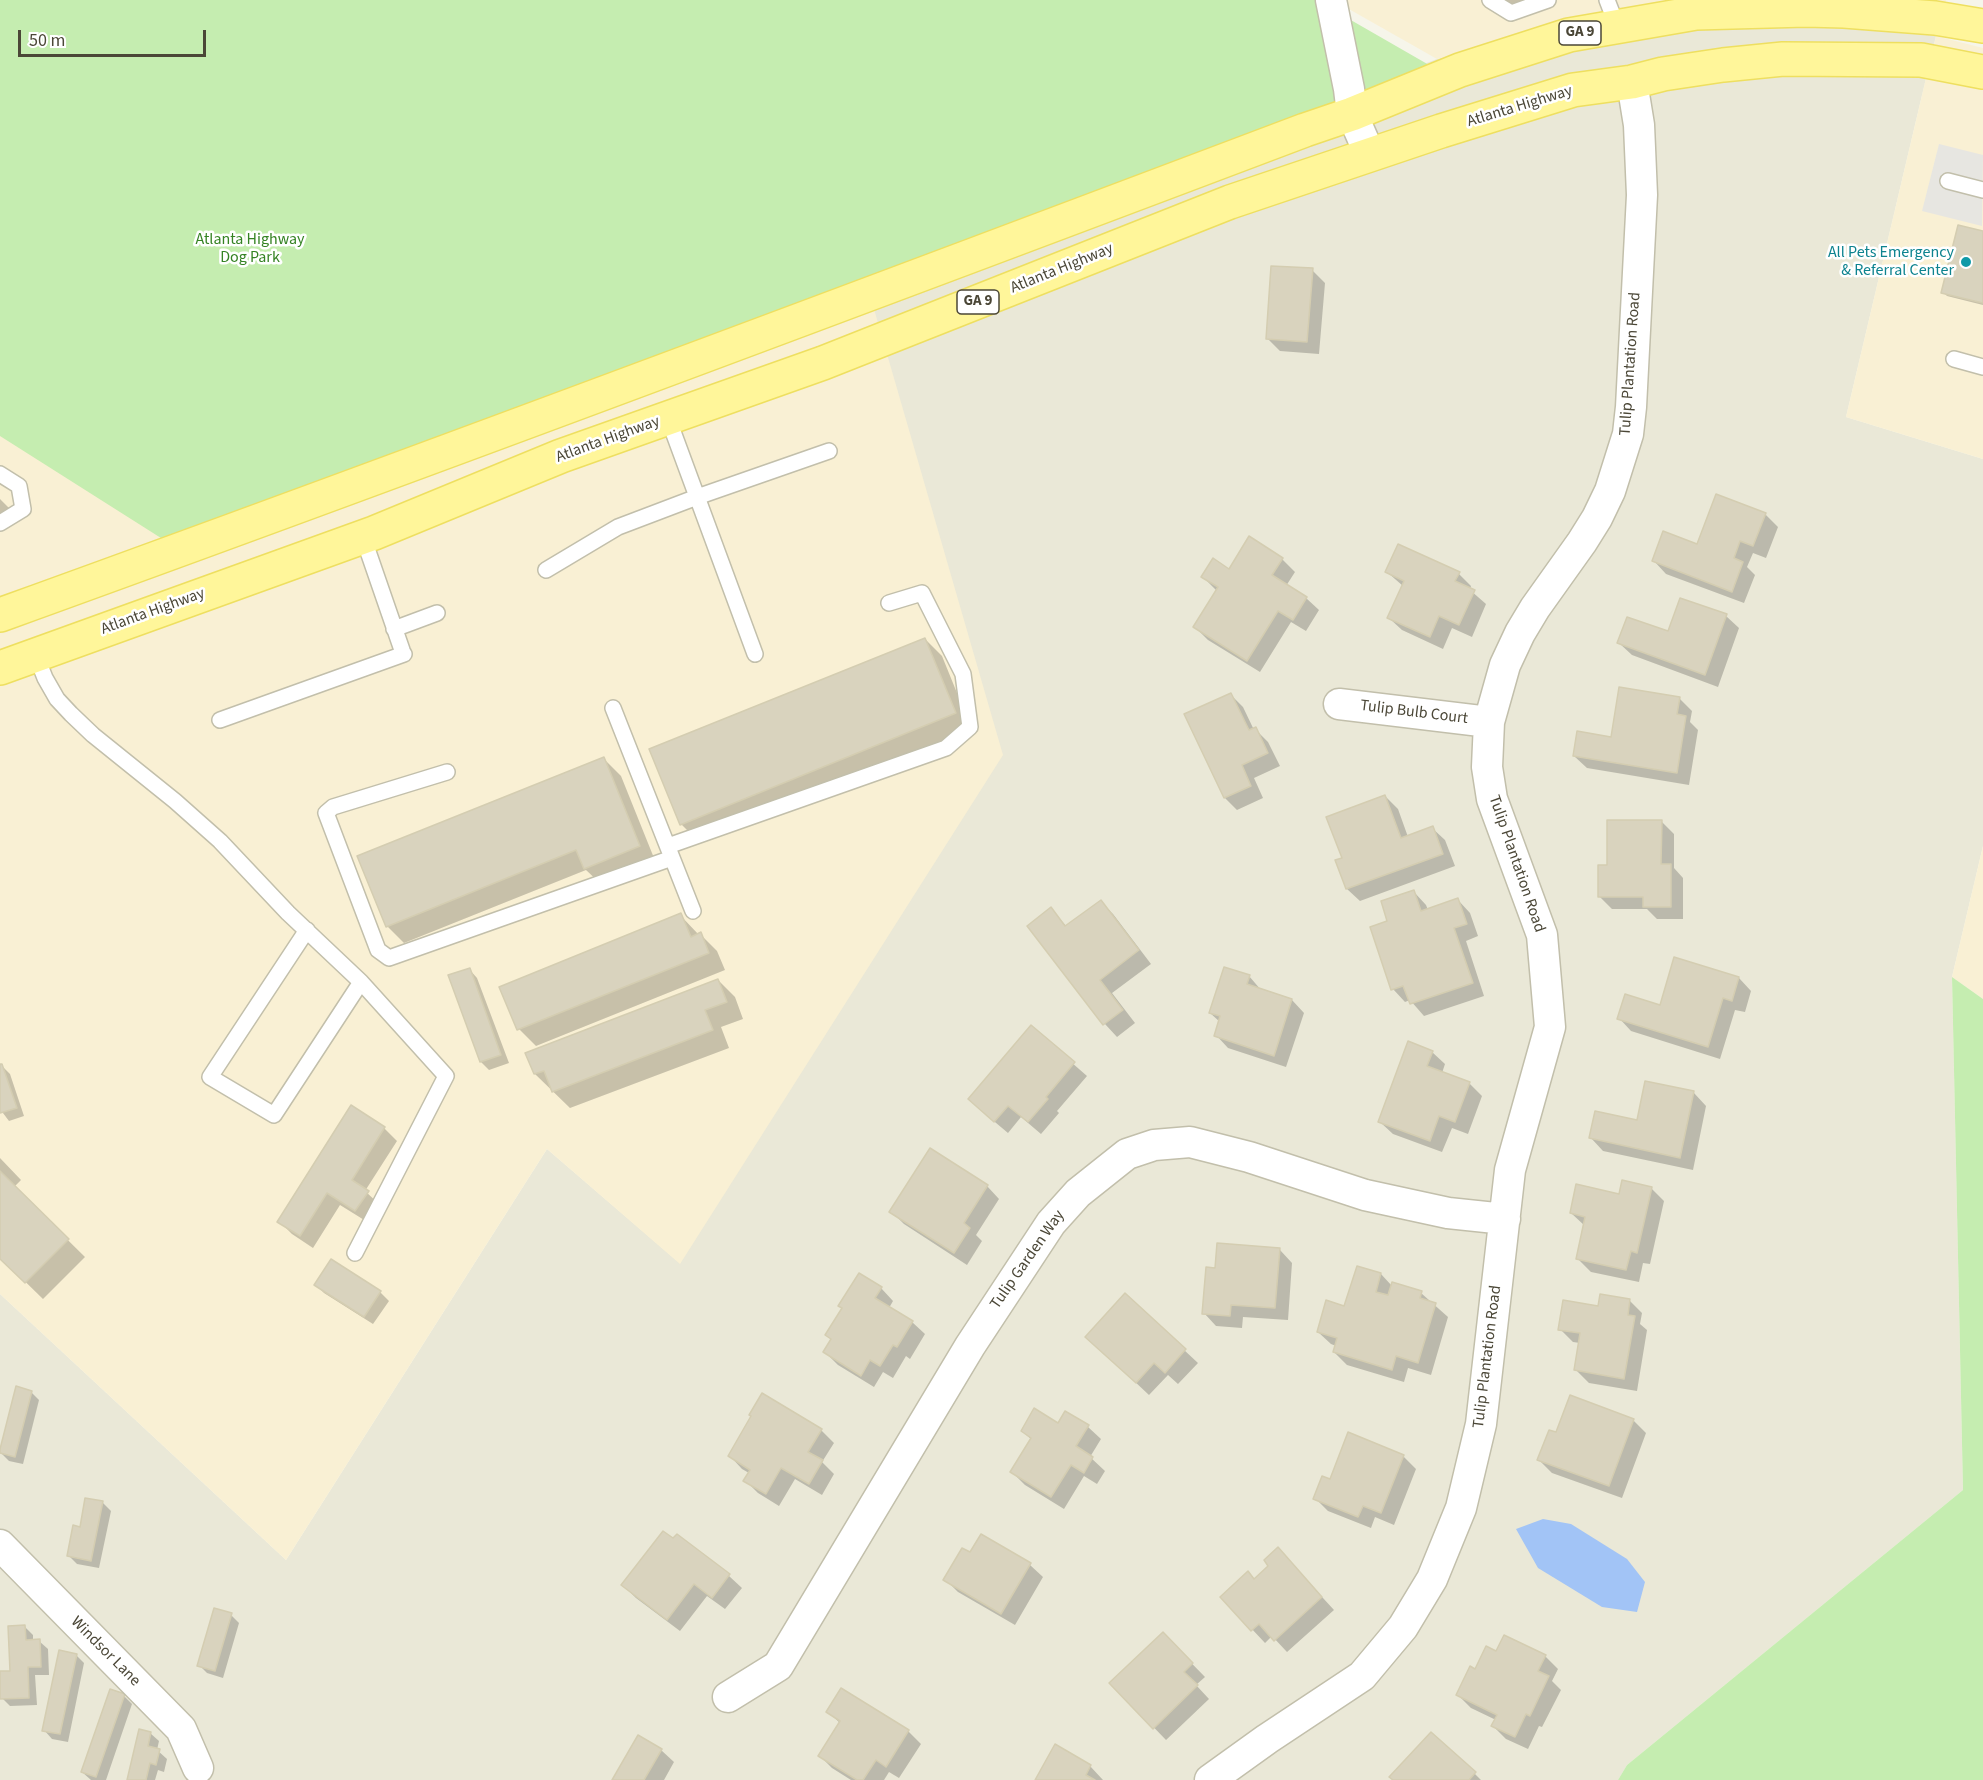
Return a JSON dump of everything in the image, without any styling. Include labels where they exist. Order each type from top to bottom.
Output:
[{"type":"main road","name":"GA 9","points":[[0,615],[371,481],[1352,114],[1460,70],[1569,35],[1612,13],[1806,10],[1981,20]]},
{"type":"main road","name":"Atlanta Highway","points":[[0,668],[363,537],[561,456],[823,363],[1230,202],[1573,90],[1632,82],[1663,74],[1723,65],[1782,59],[1921,60],[1983,72]]},
{"type":"street","points":[[1331,0],[1352,114],[1370,155]]},
{"type":"street","name":"Tulip Plantation Road","points":[[1210,1780],[1267,1738],[1362,1676],[1403,1627],[1432,1579],[1461,1508],[1482,1424],[1510,1170],[1550,1026],[1542,934],[1492,798],[1486,767],[1489,722],[1505,665],[1520,633],[1597,518],[1610,491],[1628,434],[1642,195],[1640,143],[1632,82]]},
{"type":"street","name":"Tulip Bulb Court","points":[[1339,704],[1489,722]]},
{"type":"street","name":"Tulip Garden Way","points":[[728,1697],[778,1666],[970,1346],[1051,1223],[1078,1192],[1127,1154],[1154,1145],[1190,1142],[1249,1157],[1365,1195],[1448,1213],[1505,1219]]},
{"type":"street","name":"Windsor Lane","points":[[0,1545],[181,1729],[198,1768]]},
{"type":"lane","points":[[1490,0],[1511,13],[1548,0]]},
{"type":"lane","points":[[1948,181],[1983,190]]},
{"type":"lane","points":[[1954,359],[1983,367]]},
{"type":"lane","points":[[668,418],[755,654]]},
{"type":"lane","points":[[546,570],[618,527],[829,451]]},
{"type":"lane","points":[[0,474],[19,486],[23,509],[0,523]]},
{"type":"lane","points":[[220,720],[403,652],[363,537]]},
{"type":"lane","points":[[447,772],[333,807],[326,813],[378,950],[389,958],[946,747],[970,727],[963,674],[922,593],[889,603]]},
{"type":"lane","points":[[394,629],[437,612]]},
{"type":"lane","points":[[36,655],[57,699],[71,714],[220,841],[361,982],[446,1076],[355,1253]]},
{"type":"lane","points":[[613,708],[693,911]]},
{"type":"lane","points":[[307,930],[210,1077],[274,1115],[361,982]]},
{"type":"shaded area","points":[[1333,0],[1683,0],[1644,6],[1437,59]]},
{"type":"shaded area","points":[[1841,0],[1936,36],[1846,417],[1983,459],[1983,846],[1952,977],[1963,1490],[1627,1765],[1618,1780],[0,1780],[0,1294],[286,1560],[547,1149],[680,1263],[865,278],[1437,59],[1644,6]]},
{"type":"shaded area","points":[[1841,0],[1946,0],[1936,36]]},
{"type":"shaded area","points":[[1936,36],[1983,48],[1983,459],[1846,417]]},
{"type":"shaded area","points":[[1939,144],[1983,155],[1982,226],[1922,211]]},
{"type":"shaded area","points":[[865,278],[1003,755],[680,1264],[547,1149],[286,1560],[0,1294],[0,421]]},
{"type":"shaded area","points":[[1983,846],[1983,999],[1952,977]]},
{"type":"green space","name":"Atlanta Highway Dog Park","points":[[0,0],[1316,0],[1436,69],[172,545],[0,436]]},
{"type":"green space","points":[[1952,977],[1983,999],[1983,1780],[1618,1780],[1627,1765],[1963,1490]]},
{"type":"water","points":[[1543,1519],[1571,1524],[1627,1559],[1645,1582],[1637,1612],[1602,1607],[1538,1568],[1516,1529]]},
{"type":"building","name":"All Pets Emergency & Referral Center","points":[[1958,225],[1983,231],[1983,303],[1941,293]]},
{"type":"building","points":[[1271,266],[1313,268],[1307,342],[1266,339]]},
{"type":"building","points":[[1716,494],[1766,513],[1753,546],[1740,541],[1734,558],[1743,562],[1732,592],[1652,561],[1663,531],[1697,544]]},
{"type":"building","points":[[1249,536],[1283,558],[1272,575],[1307,597],[1293,620],[1278,611],[1247,661],[1193,627],[1218,587],[1201,577],[1213,558],[1229,569]]},
{"type":"building","points":[[1398,544],[1460,572],[1455,581],[1475,590],[1459,625],[1439,616],[1430,637],[1387,618],[1404,581],[1385,572]]},
{"type":"building","points":[[1680,598],[1727,614],[1705,675],[1617,643],[1627,617],[1668,631]]},
{"type":"building","points":[[925,638],[956,713],[680,825],[649,749]]},
{"type":"building","points":[[1619,687],[1680,697],[1677,714],[1686,716],[1677,773],[1573,756],[1577,731],[1611,737]]},
{"type":"building","points":[[1231,693],[1249,730],[1256,727],[1268,753],[1242,765],[1251,786],[1224,798],[1184,714]]},
{"type":"building","points":[[604,757],[640,846],[584,869],[576,850],[386,927],[357,856]]},
{"type":"building","points":[[1385,795],[1401,838],[1433,826],[1443,854],[1346,889],[1335,860],[1342,858],[1326,817]]},
{"type":"building","points":[[1607,820],[1662,820],[1661,864],[1671,864],[1671,907],[1643,907],[1643,897],[1598,897],[1598,865],[1607,865]]},
{"type":"building","points":[[1414,890],[1421,911],[1458,898],[1467,924],[1454,928],[1473,983],[1410,1004],[1403,986],[1391,990],[1370,927],[1387,921],[1381,901]]},
{"type":"building","points":[[1101,900],[1139,950],[1100,980],[1123,1010],[1103,1025],[1027,926],[1051,907],[1065,926]]},
{"type":"building","points":[[681,913],[691,937],[701,932],[709,953],[517,1030],[499,987]]},
{"type":"building","points":[[1674,957],[1739,977],[1732,1001],[1723,998],[1708,1047],[1617,1019],[1625,994],[1660,1005]]},
{"type":"building","points":[[1224,967],[1250,975],[1247,984],[1292,999],[1274,1056],[1214,1036],[1220,1016],[1209,1013]]},
{"type":"building","points":[[470,968],[501,1055],[480,1062],[448,975]]},
{"type":"building","points":[[718,979],[727,1002],[705,1010],[713,1030],[552,1092],[544,1071],[534,1074],[525,1053]]},
{"type":"building","points":[[1031,1025],[1075,1062],[1028,1122],[1008,1106],[994,1122],[968,1099]]},
{"type":"building","points":[[1408,1041],[1433,1051],[1427,1066],[1470,1082],[1455,1122],[1439,1116],[1430,1141],[1378,1122]]},
{"type":"building","points":[[0,1064],[2,1064],[17,1108],[0,1113]]},
{"type":"building","points":[[1645,1081],[1694,1091],[1680,1158],[1589,1138],[1595,1111],[1637,1120]]},
{"type":"building","points":[[351,1105],[385,1127],[352,1180],[369,1191],[355,1211],[327,1193],[300,1236],[277,1222]]},
{"type":"building","points":[[930,1148],[988,1185],[964,1223],[970,1228],[954,1253],[889,1212]]},
{"type":"building","points":[[0,1171],[69,1239],[25,1283],[0,1259]]},
{"type":"building","points":[[1622,1180],[1652,1187],[1637,1253],[1631,1251],[1626,1270],[1576,1259],[1585,1217],[1570,1213],[1576,1184],[1619,1194]]},
{"type":"building","points":[[1217,1243],[1280,1248],[1275,1308],[1231,1305],[1230,1316],[1202,1314],[1206,1267],[1215,1268]]},
{"type":"building","points":[[331,1259],[381,1291],[364,1317],[314,1285]]},
{"type":"building","points":[[1357,1266],[1381,1273],[1376,1292],[1388,1295],[1392,1282],[1422,1291],[1420,1298],[1436,1303],[1418,1363],[1396,1356],[1392,1370],[1333,1352],[1337,1338],[1317,1332],[1326,1300],[1344,1306]]},
{"type":"building","points":[[859,1273],[882,1287],[875,1298],[913,1321],[897,1347],[893,1345],[880,1366],[870,1360],[861,1376],[823,1352],[831,1339],[825,1335],[842,1308],[838,1306]]},
{"type":"building","points":[[1125,1293],[1186,1349],[1165,1373],[1154,1363],[1136,1383],[1085,1337]]},
{"type":"building","points":[[1600,1294],[1630,1299],[1628,1315],[1635,1316],[1624,1379],[1574,1370],[1580,1333],[1558,1330],[1563,1300],[1598,1306]]},
{"type":"building","points":[[16,1386],[32,1391],[15,1457],[0,1453],[0,1449]]},
{"type":"building","points":[[762,1393],[822,1429],[808,1452],[823,1460],[809,1484],[781,1468],[766,1494],[743,1481],[750,1470],[728,1456]]},
{"type":"building","points":[[1570,1395],[1634,1419],[1609,1486],[1537,1460],[1549,1430],[1556,1432]]},
{"type":"building","points":[[1034,1408],[1058,1423],[1065,1411],[1089,1425],[1076,1446],[1093,1457],[1084,1473],[1071,1465],[1051,1497],[1010,1472],[1031,1438],[1021,1431]]},
{"type":"building","points":[[1348,1432],[1404,1455],[1381,1513],[1363,1506],[1358,1517],[1313,1499],[1322,1476],[1330,1479]]},
{"type":"building","points":[[85,1498],[103,1501],[91,1561],[67,1556],[73,1525],[80,1527]]},
{"type":"building","points":[[663,1531],[673,1538],[677,1534],[730,1574],[712,1598],[694,1584],[667,1620],[621,1585]]},
{"type":"building","points":[[981,1534],[1031,1563],[1001,1614],[943,1580],[962,1548],[970,1552]]},
{"type":"building","points":[[1278,1547],[1322,1597],[1274,1641],[1259,1624],[1251,1631],[1220,1597],[1248,1571],[1254,1579],[1268,1566],[1264,1560]]},
{"type":"building","points":[[214,1608],[232,1613],[215,1671],[197,1666]]},
{"type":"building","points":[[25,1625],[26,1640],[40,1639],[41,1667],[28,1667],[29,1698],[0,1699],[0,1671],[10,1671],[8,1626]]},
{"type":"building","points":[[1163,1632],[1193,1663],[1184,1672],[1198,1685],[1153,1729],[1109,1683]]},
{"type":"building","points":[[1504,1635],[1546,1655],[1538,1671],[1549,1676],[1530,1716],[1526,1714],[1515,1737],[1491,1726],[1497,1715],[1456,1695],[1470,1666],[1475,1669],[1486,1646],[1496,1651]]},
{"type":"building","points":[[59,1650],[77,1654],[60,1734],[42,1731]]},
{"type":"building","points":[[841,1688],[909,1730],[886,1767],[876,1760],[863,1780],[857,1780],[818,1756],[840,1721],[826,1712]]},
{"type":"building","points":[[110,1689],[125,1694],[96,1777],[81,1772]]},
{"type":"building","points":[[139,1729],[151,1732],[148,1746],[160,1749],[156,1765],[150,1763],[146,1780],[127,1780]]},
{"type":"building","points":[[1431,1732],[1476,1772],[1469,1780],[1393,1780],[1389,1777]]},
{"type":"building","points":[[638,1735],[662,1749],[644,1780],[612,1780]]},
{"type":"building","points":[[1055,1744],[1091,1765],[1086,1775],[1095,1780],[1035,1780]]},
{"type":"place","name":"All Pets Emergency & Referral Center","points":[[1966,262]]}]
